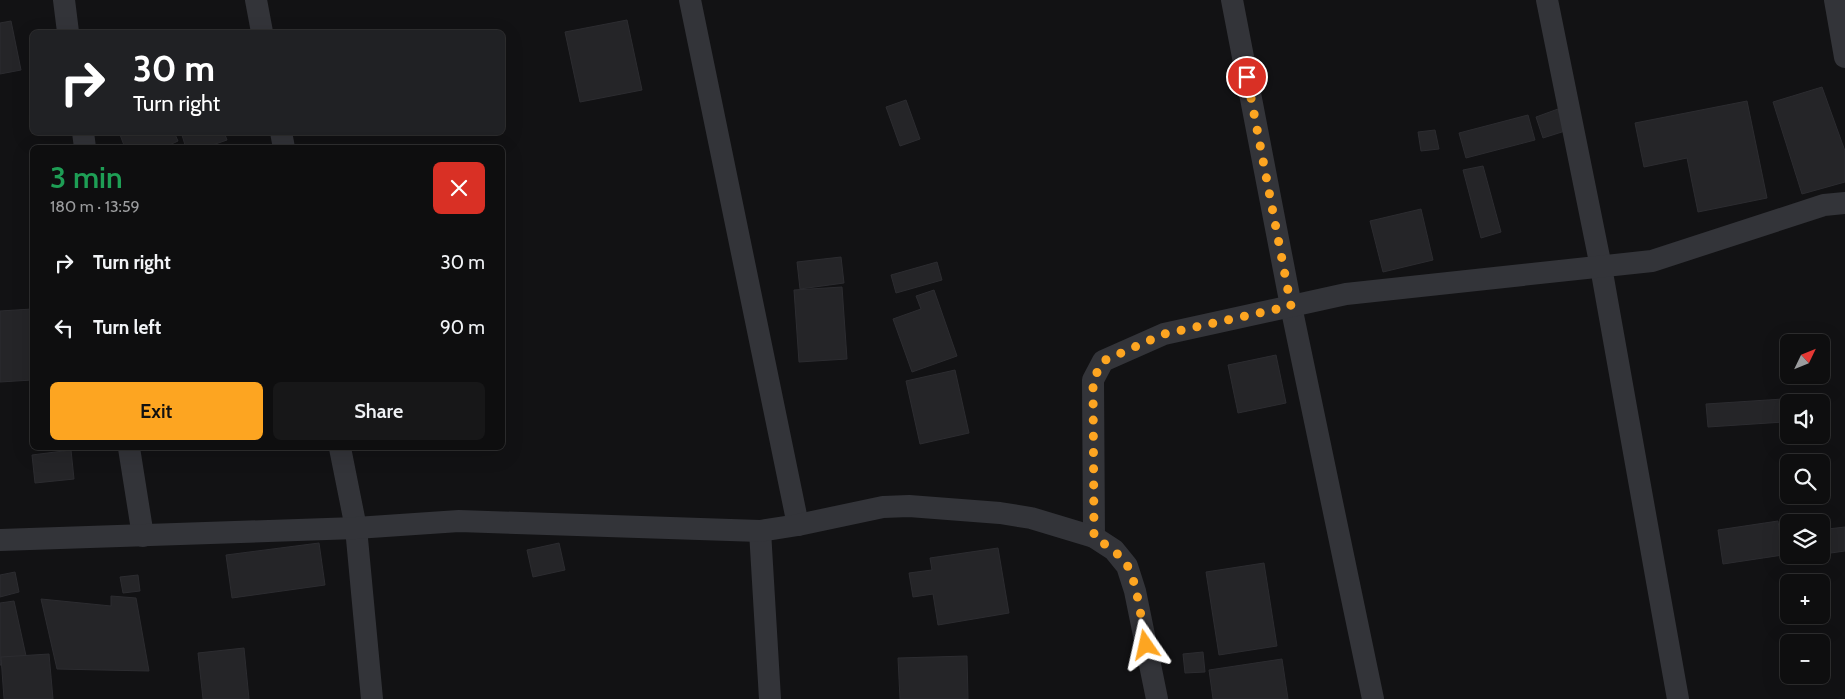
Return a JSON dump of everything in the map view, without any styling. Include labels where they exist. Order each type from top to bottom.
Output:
[{"type":"street","points":[[64,0],[68,30]]},
{"type":"street","points":[[256,0],[262,30]]},
{"type":"street","points":[[690,0],[798,525]]},
{"type":"street","points":[[1232,0],[1291,306],[1373,699]]},
{"type":"street","points":[[1547,0],[1600,267],[1678,699]]},
{"type":"street","points":[[1835,0],[1845,57]]},
{"type":"street","points":[[1094,537],[1093,380],[1103,361],[1164,334],[1346,294],[1652,261],[1824,205],[1845,202]]},
{"type":"street","points":[[129,450],[142,536]]},
{"type":"street","points":[[340,450],[356,528],[372,699]]},
{"type":"street","points":[[0,540],[356,528],[459,521],[760,531],[883,507],[908,506],[1000,513],[1031,518],[1094,537],[1114,550],[1127,566],[1136,591],[1157,699]]},
{"type":"street","points":[[760,531],[770,699]]},
{"type":"building","points":[[627,20],[642,90],[580,102],[565,32]]},
{"type":"building","points":[[11,21],[21,70],[0,74],[0,23]]},
{"type":"building","points":[[1822,87],[1845,151],[1845,182],[1802,194],[1773,102]]},
{"type":"building","points":[[906,100],[920,139],[900,146],[886,107]]},
{"type":"building","points":[[1747,101],[1767,198],[1698,212],[1687,158],[1644,167],[1635,123]]},
{"type":"building","points":[[1558,109],[1565,131],[1543,138],[1536,117]]},
{"type":"building","points":[[1528,115],[1535,140],[1466,158],[1459,133]]},
{"type":"building","points":[[1435,130],[1439,149],[1421,151],[1418,132]]},
{"type":"building","points":[[120,135],[175,135],[178,141],[169,145],[124,145]]},
{"type":"building","points":[[182,135],[225,135],[227,140],[213,145],[185,145]]},
{"type":"building","points":[[1483,166],[1501,232],[1481,238],[1463,170]]},
{"type":"building","points":[[1421,209],[1433,260],[1383,272],[1370,221]]},
{"type":"building","points":[[841,257],[844,283],[800,289],[797,262]]},
{"type":"building","points":[[937,262],[942,280],[896,293],[891,275]]},
{"type":"building","points":[[842,287],[847,359],[799,362],[794,290]]},
{"type":"building","points":[[934,290],[957,356],[912,372],[893,319],[921,309],[916,296]]},
{"type":"building","points":[[30,309],[30,380],[0,382],[0,311]]},
{"type":"building","points":[[1276,355],[1286,403],[1238,413],[1228,365]]},
{"type":"building","points":[[955,370],[969,433],[920,444],[906,381]]},
{"type":"building","points":[[1780,399],[1780,422],[1708,427],[1706,404]]},
{"type":"building","points":[[71,450],[74,479],[35,483],[32,455]]},
{"type":"building","points":[[1778,521],[1780,555],[1723,564],[1718,530]]},
{"type":"building","points":[[1845,527],[1845,551],[1831,553],[1830,529]]},
{"type":"building","points":[[319,543],[325,585],[232,598],[226,555]]},
{"type":"building","points":[[559,543],[565,570],[533,577],[527,550]]},
{"type":"building","points":[[998,548],[1009,613],[938,625],[933,594],[913,597],[909,573],[932,570],[930,558]]},
{"type":"building","points":[[1264,563],[1277,646],[1219,655],[1206,572]]},
{"type":"building","points":[[15,572],[19,592],[0,597],[0,575]]},
{"type":"building","points":[[138,575],[140,591],[123,593],[120,577]]},
{"type":"building","points":[[111,596],[136,598],[149,671],[57,669],[41,599],[111,606]]},
{"type":"building","points":[[14,601],[28,665],[0,665],[0,603]]},
{"type":"building","points":[[244,648],[249,699],[203,699],[198,653]]},
{"type":"building","points":[[1203,652],[1205,672],[1185,673],[1183,654]]},
{"type":"building","points":[[49,654],[53,699],[4,699],[1,657]]},
{"type":"building","points":[[967,656],[968,699],[900,699],[898,658]]},
{"type":"building","points":[[1282,659],[1288,699],[1213,699],[1209,670]]},
{"type":"route","points":[[1146,645],[1136,591],[1127,566],[1114,550],[1094,537],[1093,380],[1103,361],[1164,334],[1291,306],[1247,77]]}]
